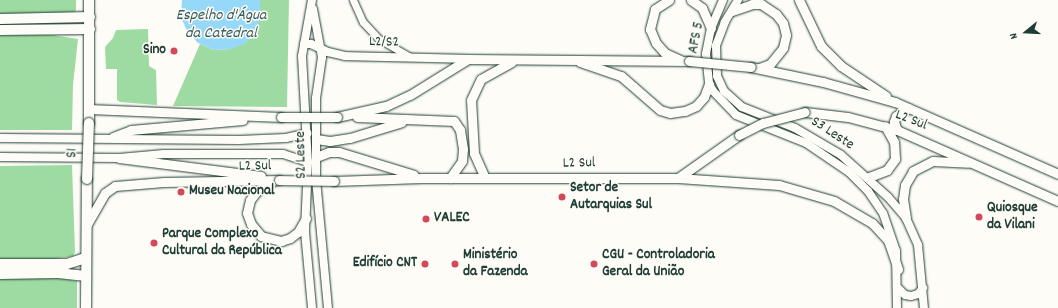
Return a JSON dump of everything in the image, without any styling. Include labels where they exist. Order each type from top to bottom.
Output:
[{"type":"highway","name":"S1","points":[[86,308],[85,258],[90,109],[89,0]]},
{"type":"highway","points":[[0,19],[90,17]]},
{"type":"highway","points":[[0,30],[90,29]]},
{"type":"highway","points":[[0,264],[67,264],[85,258]]},
{"type":"highway","points":[[0,274],[58,273],[86,276]]},
{"type":"main road","points":[[669,0],[655,9],[650,29],[661,48],[686,61]]},
{"type":"main road","points":[[690,0],[702,8],[711,28]]},
{"type":"main road","name":"AFS 5","points":[[709,84],[706,54],[711,28],[723,0]]},
{"type":"main road","points":[[732,11],[738,0]]},
{"type":"main road","points":[[799,0],[821,46],[841,66],[895,102]]},
{"type":"main road","name":"S2 Leste","points":[[312,2],[304,44],[304,76],[308,162],[306,218],[313,307]]},
{"type":"main road","name":"S2 Leste","points":[[312,2],[322,58],[316,98],[316,157],[328,308]]},
{"type":"main road","points":[[732,11],[752,4],[761,4],[776,14],[783,23],[786,35],[783,48],[770,64],[755,68]]},
{"type":"main road","name":"S3 Leste","points":[[732,11],[718,35],[715,52],[717,76],[724,91],[742,107],[795,128],[812,137],[841,155],[869,177],[906,218],[918,245],[924,308]]},
{"type":"main road","name":"L2/S2","points":[[304,44],[312,44],[345,56],[468,59]]},
{"type":"main road","points":[[339,117],[386,106],[410,95],[468,59]]},
{"type":"main road","name":"L2 Sul","points":[[468,59],[686,61],[755,68],[823,82],[895,102],[1058,174]]},
{"type":"main road","points":[[571,59],[621,76],[660,110],[670,113],[684,112],[696,106],[704,97],[709,84]]},
{"type":"main road","points":[[485,178],[474,153],[471,100],[481,79],[515,60]]},
{"type":"main road","points":[[304,76],[310,79],[320,77]]},
{"type":"main road","name":"S3 Leste","points":[[709,84],[719,100],[736,115],[806,143],[849,172],[868,191],[883,213],[894,245],[898,269],[897,308]]},
{"type":"main road","points":[[897,130],[894,122],[896,116],[909,108]]},
{"type":"main road","points":[[90,109],[260,117],[339,117],[446,120],[458,125],[463,149],[462,161],[450,178]]},
{"type":"main road","name":"L2 Sul","points":[[86,226],[105,193],[115,186],[158,182],[278,180],[334,181],[422,178],[678,178],[739,135],[763,124],[805,112],[828,113],[897,130],[1058,201]]},
{"type":"main road","points":[[113,137],[131,130],[223,123],[260,117]]},
{"type":"main road","points":[[316,140],[330,141],[350,138],[407,120]]},
{"type":"main road","points":[[869,177],[887,170],[895,159],[894,142],[885,126]]},
{"type":"main road","points":[[0,138],[113,137],[239,140],[286,138],[307,132]]},
{"type":"main road","points":[[316,157],[329,152],[339,152],[422,178]]},
{"type":"main road","points":[[0,157],[119,158],[164,154],[283,154],[308,162]]},
{"type":"main road","points":[[119,158],[234,172],[278,180]]},
{"type":"main road","points":[[906,218],[903,199],[905,184],[913,171],[933,161],[975,164]]},
{"type":"main road","points":[[678,178],[754,181],[805,191],[834,201],[881,230],[892,250],[898,269]]},
{"type":"main road","points":[[278,180],[257,191],[250,200],[248,213],[251,224],[260,236],[281,240],[298,232],[306,218]]},
{"type":"main road","points":[[897,287],[905,295],[911,296],[918,294],[923,288]]},
{"type":"street","points":[[353,0],[363,22],[379,39],[410,57]]},
{"type":"green space","points":[[0,0],[76,0],[76,10],[73,13],[0,16]]},
{"type":"green space","points":[[260,0],[289,0],[287,107],[173,106],[200,44],[214,50],[230,49]]},
{"type":"green space","points":[[148,29],[149,66],[156,70],[157,105],[120,102],[117,100],[117,69],[106,69],[105,47],[113,38],[116,30]]},
{"type":"green space","points":[[0,34],[45,34],[78,39],[73,85],[72,130],[0,130]]},
{"type":"green space","points":[[72,165],[75,252],[73,256],[49,260],[0,260],[0,166]]},
{"type":"green space","points":[[0,277],[51,277],[77,281],[77,308],[0,308]]},
{"type":"water","name":"Espelho d'Água da Catedral","points":[[182,0],[260,0],[261,18],[254,33],[245,44],[230,49],[214,50],[198,43],[187,31],[181,17]]},
{"type":"place","name":"Sino","points":[[174,51]]},
{"type":"place","name":"Museu Nacional","points":[[181,192]]},
{"type":"place","name":"Setor de Autarquias Sul","points":[[562,197]]},
{"type":"place","name":"Quiosque da Vilani","points":[[979,217]]},
{"type":"place","name":"VALEC","points":[[426,219]]},
{"type":"place","name":"Parque Complexo Cultural da República","points":[[154,243]]},
{"type":"place","name":"Edifício CNT","points":[[425,264]]},
{"type":"place","name":"Ministério da Fazenda","points":[[455,264]]},
{"type":"place","name":"CGU - Controladoria Geral da União","points":[[594,264]]}]
